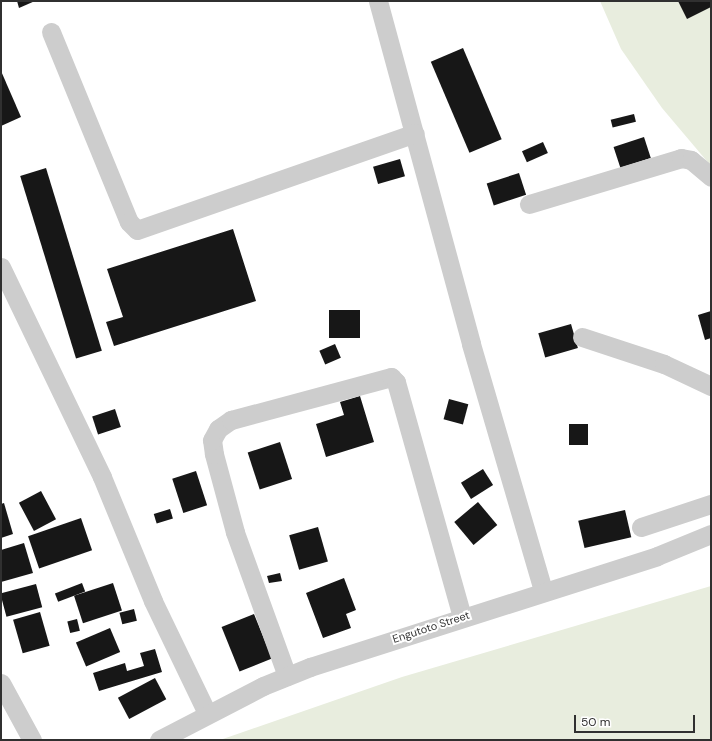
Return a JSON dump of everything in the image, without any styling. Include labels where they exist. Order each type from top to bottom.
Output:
[{"type":"street","points":[[378,1],[416,132],[471,344],[543,590]]},
{"type":"street","points":[[50,32],[129,222],[137,230],[416,132]]},
{"type":"street","points":[[528,204],[680,158],[691,160],[711,177]]},
{"type":"street","points":[[1,267],[102,477],[153,600],[207,713]]},
{"type":"street","points":[[582,338],[664,364],[711,386]]},
{"type":"street","points":[[287,676],[235,532],[214,454],[212,440],[218,429],[231,420],[391,377],[396,382],[462,617]]},
{"type":"street","points":[[641,527],[711,504]]},
{"type":"street","name":"Engutoto Street","points":[[159,740],[207,713],[287,676],[543,590],[657,556],[711,534]]},
{"type":"street","points":[[1,683],[32,740]]},
{"type":"shaded area","points":[[600,1],[711,1],[711,166],[662,108],[621,49]]},
{"type":"shaded area","points":[[711,586],[711,740],[220,740],[402,677]]},
{"type":"building","points":[[17,1],[35,1],[19,8]]},
{"type":"building","points":[[678,1],[711,1],[711,7],[687,19]]},
{"type":"building","points":[[463,48],[502,139],[469,153],[431,62]]},
{"type":"building","points":[[1,71],[21,117],[1,126]]},
{"type":"building","points":[[634,114],[636,122],[613,128],[611,120]]},
{"type":"building","points":[[644,137],[651,158],[620,168],[614,147]]},
{"type":"building","points":[[543,142],[548,153],[527,162],[522,151]]},
{"type":"building","points":[[400,159],[405,176],[378,184],[373,167]]},
{"type":"building","points":[[46,168],[102,351],[76,359],[20,176]]},
{"type":"building","points":[[519,173],[526,195],[494,205],[487,184]]},
{"type":"building","points":[[233,229],[256,301],[114,346],[106,322],[123,317],[107,269]]},
{"type":"building","points":[[329,310],[360,310],[360,338],[329,338]]},
{"type":"building","points":[[711,311],[711,338],[705,340],[698,315]]},
{"type":"building","points":[[571,324],[578,348],[545,357],[538,333]]},
{"type":"building","points":[[335,344],[341,358],[325,364],[319,351]]},
{"type":"building","points":[[360,396],[374,442],[326,457],[316,424],[344,415],[340,402]]},
{"type":"building","points":[[449,399],[468,404],[463,424],[444,419]]},
{"type":"building","points":[[115,409],[121,427],[98,434],[92,416]]},
{"type":"building","points":[[569,424],[588,424],[588,445],[569,445]]},
{"type":"building","points":[[280,442],[292,479],[260,490],[248,453]]},
{"type":"building","points":[[483,469],[493,485],[471,499],[461,483]]},
{"type":"building","points":[[196,471],[207,505],[183,513],[172,479]]},
{"type":"building","points":[[41,491],[56,519],[34,531],[19,503]]},
{"type":"building","points":[[478,502],[497,525],[474,545],[454,522]]},
{"type":"building","points":[[4,503],[13,534],[1,538],[1,504]]},
{"type":"building","points":[[170,509],[173,519],[157,524],[154,514]]},
{"type":"building","points":[[625,510],[631,537],[585,548],[578,521]]},
{"type":"building","points":[[81,518],[92,550],[39,568],[28,536]]},
{"type":"building","points":[[318,527],[328,562],[299,570],[289,535]]},
{"type":"building","points":[[24,543],[33,573],[1,582],[1,550]]},
{"type":"building","points":[[280,573],[282,581],[269,583],[267,576]]},
{"type":"building","points":[[344,578],[356,610],[346,614],[351,628],[323,638],[306,593]]},
{"type":"building","points":[[82,583],[85,591],[58,602],[55,593]]},
{"type":"building","points":[[113,583],[122,611],[83,623],[74,596]]},
{"type":"building","points":[[36,584],[42,607],[6,617],[1,593]]},
{"type":"building","points":[[134,609],[137,621],[122,624],[119,613]]},
{"type":"building","points":[[40,612],[50,646],[23,653],[13,620]]},
{"type":"building","points":[[254,614],[272,659],[240,672],[222,627]]},
{"type":"building","points":[[77,619],[80,631],[70,633],[67,621]]},
{"type":"building","points":[[110,628],[120,652],[86,666],[76,642]]},
{"type":"building","points":[[155,649],[162,672],[99,691],[93,673],[125,663],[127,671],[144,666],[140,653]]},
{"type":"building","points":[[155,678],[166,699],[129,719],[118,698]]}]
